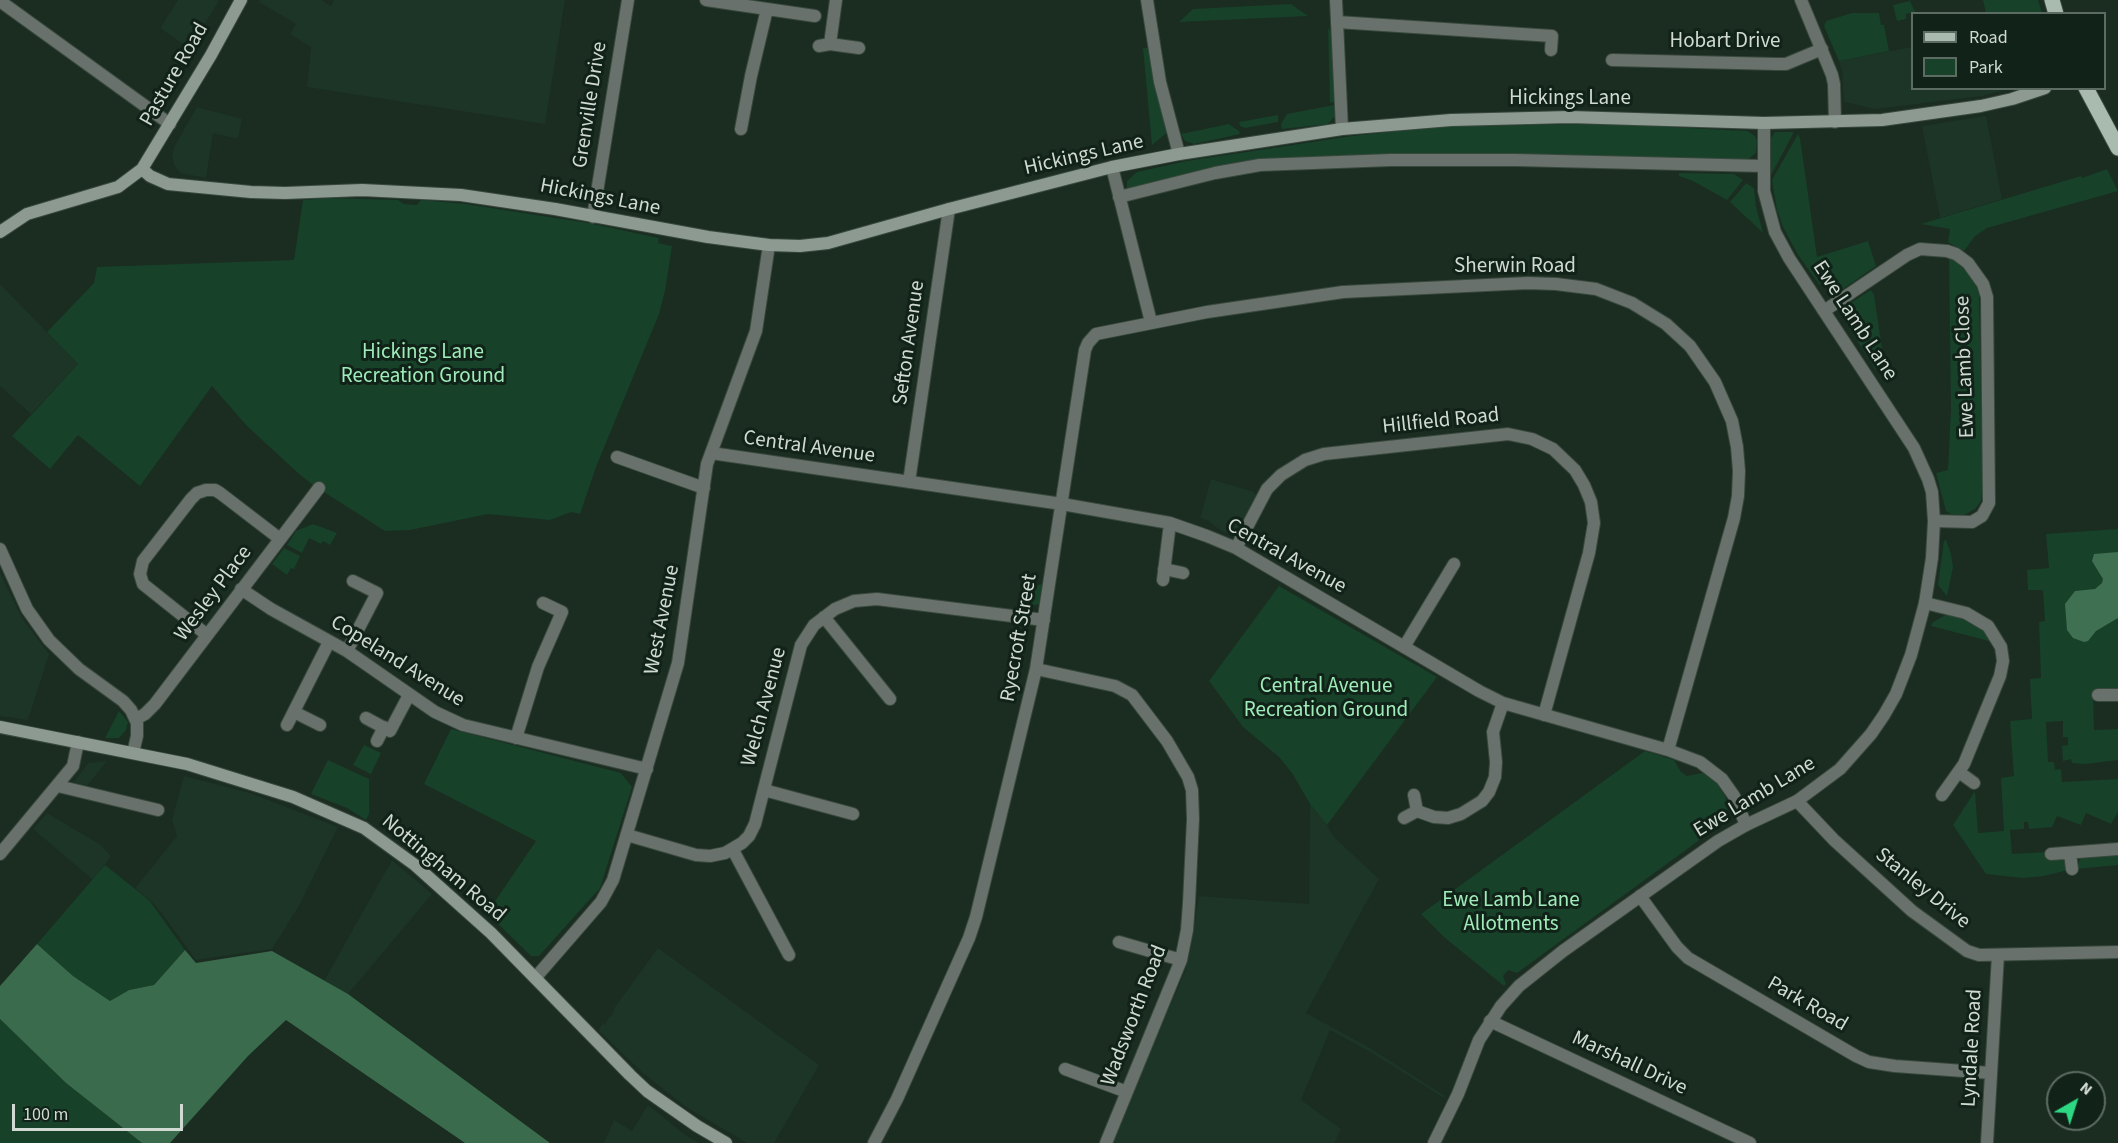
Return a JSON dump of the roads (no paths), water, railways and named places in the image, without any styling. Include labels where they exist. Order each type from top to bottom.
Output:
[{"type":"main road","name":"Pasture Road","points":[[142,169],[241,0]]},
{"type":"main road","name":"Hickings Lane","points":[[142,169],[150,176],[168,184],[285,193],[363,190],[461,195],[555,209],[663,230],[769,245],[800,246],[828,243],[948,209],[1112,167],[1179,154],[1342,129],[1451,120],[1570,117],[1764,123],[1882,120],[1981,106],[2039,90]]},
{"type":"main road","points":[[2087,90],[2118,148]]},
{"type":"main road","points":[[0,232],[27,214],[118,187],[142,169]]},
{"type":"main road","name":"Nottingham Road","points":[[0,727],[187,764],[235,777],[293,797],[364,828],[391,846],[440,887],[536,977],[647,1091],[726,1143]]},
{"type":"street","name":"Grenville Drive","points":[[593,217],[628,0]]},
{"type":"street","points":[[706,0],[815,16]]},
{"type":"street","points":[[836,0],[824,45],[859,48]]},
{"type":"street","points":[[1147,0],[1160,82],[1179,154]]},
{"type":"street","points":[[1336,0],[1342,129]]},
{"type":"street","points":[[1801,0],[1834,84],[1835,122]]},
{"type":"street","points":[[0,1],[170,124]]},
{"type":"street","points":[[741,129],[767,9]]},
{"type":"street","points":[[1337,22],[1552,36],[1551,50]]},
{"type":"street","points":[[1626,60],[1627,46]]},
{"type":"street","name":"Hobart Drive","points":[[1612,60],[1786,64],[1822,49]]},
{"type":"street","name":"Ewe Lamb Lane","points":[[1434,1143],[1458,1094],[1473,1052],[1490,1021],[1525,980],[1718,841],[1797,801],[1840,769],[1884,715],[1905,672],[1924,603],[1932,558],[1934,521],[1932,492],[1914,448],[1789,258],[1775,232],[1764,190],[1764,123]]},
{"type":"street","points":[[1119,197],[1215,173],[1272,165],[1391,160],[1763,165]]},
{"type":"street","points":[[1112,167],[1151,322]]},
{"type":"street","name":"Sefton Avenue","points":[[909,482],[948,209]]},
{"type":"street","name":"West Avenue","points":[[536,977],[608,892],[627,835],[678,663],[711,453],[756,331],[769,245]]},
{"type":"street","name":"Ewe Lamb Close","points":[[1824,311],[1907,255],[1920,249],[1956,254],[1968,263],[1983,284],[1987,297],[1989,503],[1982,516],[1971,522],[1934,521]]},
{"type":"street","name":"Sherwin Road","points":[[1151,322],[1343,292],[1528,283],[1596,289],[1632,303],[1666,324],[1690,346],[1715,382],[1732,421],[1739,471],[1734,518],[1668,750]]},
{"type":"street","name":"Ryecroft Street","points":[[874,1143],[897,1099],[969,938],[1000,822],[1036,669],[1085,350],[1096,334],[1151,322]]},
{"type":"street","name":"Hillfield Road","points":[[1236,548],[1267,489],[1281,475],[1305,460],[1324,454],[1508,434],[1532,439],[1553,449],[1575,470],[1584,485],[1591,501],[1594,523],[1589,553],[1544,715]]},
{"type":"street","name":"Central Avenue","points":[[711,453],[1062,504],[1170,523],[1236,548],[1503,703],[1668,750],[1700,762],[1722,779],[1734,796],[1746,825]]},
{"type":"street","points":[[617,457],[704,488]]},
{"type":"street","name":"Wesley Place","points":[[136,719],[151,709],[319,488]]},
{"type":"street","points":[[207,635],[143,584],[140,574],[143,561],[191,499],[206,490],[220,493],[280,538]]},
{"type":"street","points":[[1170,523],[1163,574],[1183,573]]},
{"type":"street","points":[[0,549],[27,609],[49,640],[79,669],[123,701],[136,719],[137,736],[133,753]]},
{"type":"street","points":[[1404,647],[1454,564]]},
{"type":"street","points":[[347,651],[376,593],[353,581]]},
{"type":"street","name":"Copeland Avenue","points":[[242,589],[271,609],[347,651],[391,679],[409,695],[435,712],[463,725],[647,769]]},
{"type":"street","name":"Welch Avenue","points":[[733,850],[753,829],[796,659],[808,632],[824,617],[854,601],[877,599],[1044,620]]},
{"type":"street","points":[[516,738],[538,667],[562,612],[543,603]]},
{"type":"street","points":[[1924,603],[1973,616],[1988,626],[2001,647],[2003,661],[2000,676],[1959,772],[1942,795]]},
{"type":"street","points":[[824,617],[890,699]]},
{"type":"street","points":[[287,725],[329,642]]},
{"type":"street","name":"Wadsworth Road","points":[[1036,669],[1115,686],[1132,695],[1167,741],[1188,777],[1192,790],[1193,819],[1187,930],[1181,960],[1106,1143]]},
{"type":"street","points":[[366,718],[390,731],[409,695]]},
{"type":"street","points":[[2098,695],[2118,695]]},
{"type":"street","points":[[1404,818],[1417,811],[1434,817],[1448,818],[1474,807],[1489,792],[1495,777],[1496,762],[1493,732],[1503,703]]},
{"type":"street","points":[[294,712],[320,725]]},
{"type":"street","points":[[376,741],[384,727]]},
{"type":"street","points":[[0,854],[73,766],[78,742]]},
{"type":"street","points":[[1959,772],[1974,783]]},
{"type":"street","points":[[58,786],[162,810]]},
{"type":"street","points":[[764,790],[853,814]]},
{"type":"street","points":[[1414,795],[1417,811]]},
{"type":"street","name":"Stanley Drive","points":[[1797,801],[1834,840],[1912,911],[1968,951],[1979,955],[2118,952]]},
{"type":"street","points":[[627,835],[696,855],[719,855],[733,850],[789,955]]},
{"type":"street","points":[[2050,854],[2118,849]]},
{"type":"street","points":[[2070,853],[2072,869]]},
{"type":"street","name":"Park Road","points":[[1640,896],[1677,947],[1688,958],[1856,1056],[1878,1064],[1991,1073]]},
{"type":"street","points":[[1119,942],[1181,960]]},
{"type":"street","name":"Lyndale Road","points":[[1987,1143],[1998,955]]},
{"type":"street","name":"Marshall Drive","points":[[1490,1021],[1750,1143]]},
{"type":"street","points":[[1065,1069],[1127,1092]]},
{"type":"park label","name":"Hickings Lane Recreation Ground","points":[[423,365]]},
{"type":"park label","name":"Central Avenue Recreation Ground","points":[[1326,699]]},
{"type":"park label","name":"Ewe Lamb Lane Allotments","points":[[1511,913]]}]
